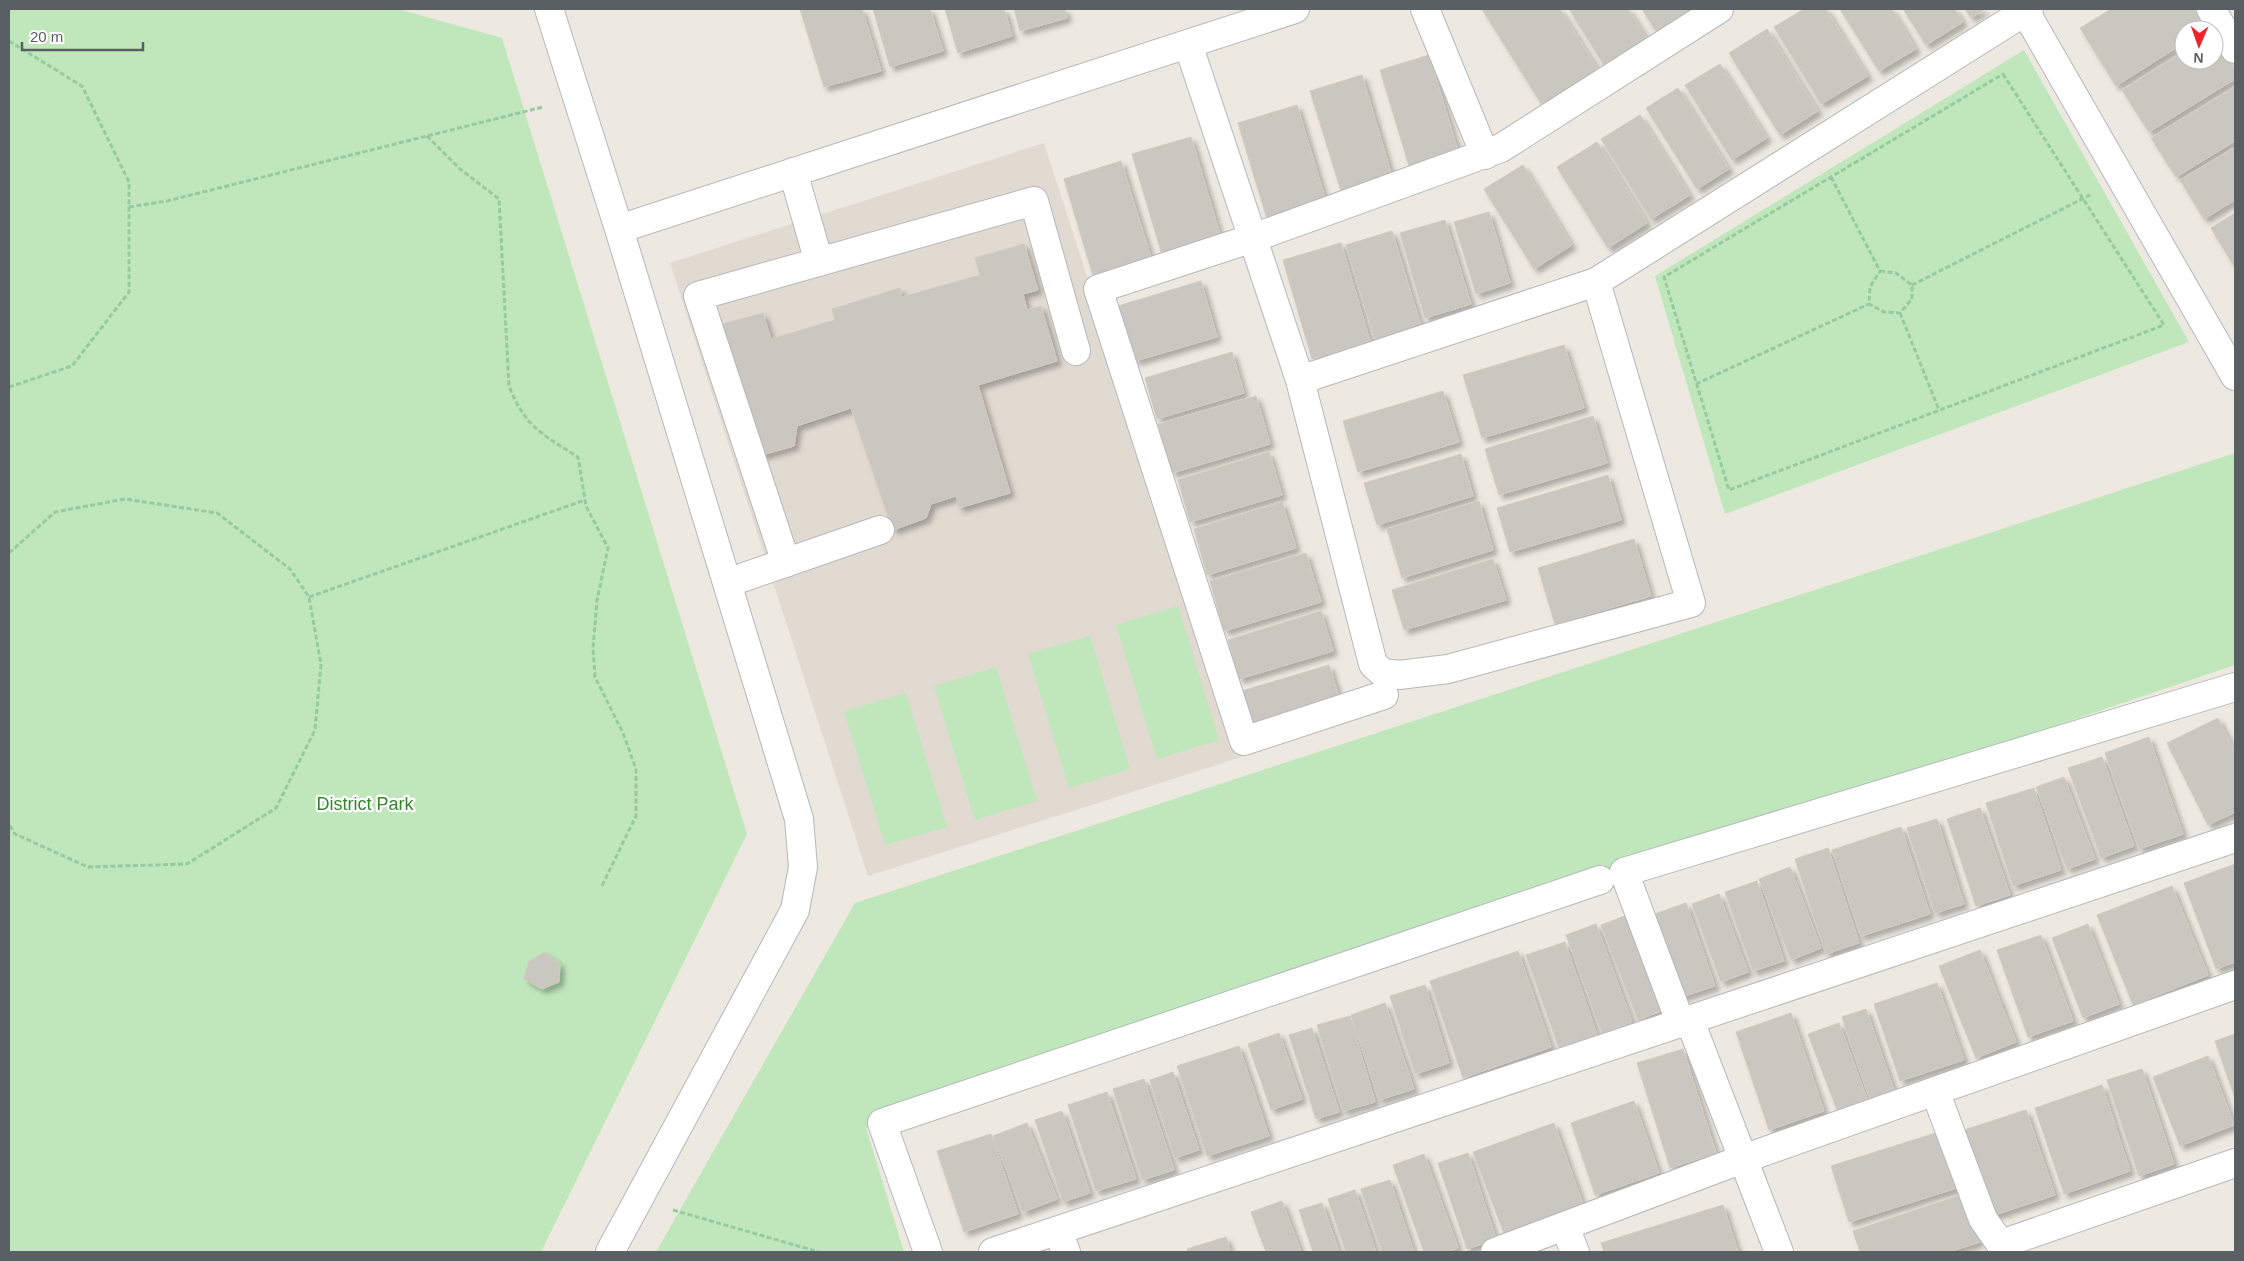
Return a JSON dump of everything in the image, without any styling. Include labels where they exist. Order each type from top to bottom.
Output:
[{"type":"street","points":[[549,9],[619,229],[799,819],[803,866],[795,910],[610,1252]]},
{"type":"street","points":[[619,229],[1295,9]]},
{"type":"street","points":[[1425,9],[1485,155]]},
{"type":"street","points":[[1384,695],[1244,741],[1098,289],[1253,238],[1485,155],[1509,143],[1719,9]]},
{"type":"street","points":[[2211,9],[2235,49]]},
{"type":"street","points":[[1300,380],[1596,282],[2027,10],[2121,179],[2235,376]]},
{"type":"street","points":[[1188,44],[1300,380],[1373,664],[1383,673],[1399,675],[1448,670],[1691,603],[1596,282]]},
{"type":"street","points":[[794,172],[819,262]]},
{"type":"street","points":[[786,563],[698,296],[1034,201],[1076,351]]},
{"type":"street","points":[[727,583],[880,530]]},
{"type":"street","points":[[1779,1252],[1743,1159],[1624,872],[2235,687]]},
{"type":"street","points":[[993,1252],[1062,1242],[1686,1023],[2235,838]]},
{"type":"street","points":[[928,1252],[882,1123],[1600,880]]},
{"type":"street","points":[[1495,1252],[1743,1159],[2235,984]]},
{"type":"street","points":[[1936,1091],[1983,1219],[2004,1251],[2013,1240],[2235,1163]]},
{"type":"street","points":[[1565,1227],[1575,1252]]},
{"type":"path","points":[[9,41],[82,86],[129,182],[129,292],[72,366],[9,387]]},
{"type":"path","points":[[2003,74],[2164,325],[1729,490],[1664,277],[1831,177],[2003,74]]},
{"type":"path","points":[[129,207],[167,201],[578,98]]},
{"type":"path","points":[[427,136],[460,169],[498,199],[509,386],[517,407],[536,431],[578,457],[586,506],[608,548],[597,600],[593,648],[595,677],[623,733],[636,769],[636,816],[601,888]]},
{"type":"path","points":[[1831,177],[1880,271]]},
{"type":"path","points":[[1912,285],[2121,179]]},
{"type":"path","points":[[1880,271],[1896,273],[1912,285]]},
{"type":"path","points":[[1869,304],[1870,286],[1880,271]]},
{"type":"path","points":[[1900,313],[1912,299],[1912,285]]},
{"type":"path","points":[[1696,384],[1869,304]]},
{"type":"path","points":[[1869,304],[1884,312],[1900,313]]},
{"type":"path","points":[[1900,313],[1939,410]]},
{"type":"path","points":[[9,552],[55,512],[125,499],[217,513],[290,569],[309,597],[321,664],[315,730],[276,808],[187,864],[88,867],[15,834],[9,824]]},
{"type":"path","points":[[309,597],[585,500]]},
{"type":"path","points":[[638,1200],[819,1252]]},
{"type":"shaded area","points":[[1044,143],[1242,757],[868,876],[670,263]]},
{"type":"green space","name":"District Park","points":[[9,9],[398,9],[502,38],[747,834],[541,1252],[9,1252]]},
{"type":"green space","points":[[2024,50],[2189,342],[1725,514],[1655,276]]},
{"type":"green space","points":[[2235,453],[2235,665],[866,1128],[904,1252],[656,1252],[855,903]]},
{"type":"green space","points":[[1178,606],[1219,740],[1157,759],[1116,625]]},
{"type":"green space","points":[[1090,636],[1130,769],[1069,788],[1028,654]]},
{"type":"green space","points":[[996,667],[1037,801],[975,820],[934,686]]},
{"type":"green space","points":[[906,693],[947,827],[885,845],[844,711]]},
{"type":"building","points":[[800,9],[862,9],[881,71],[824,87]]},
{"type":"building","points":[[873,9],[930,9],[943,51],[890,67]]},
{"type":"building","points":[[945,9],[1004,9],[1012,36],[958,53]]},
{"type":"building","points":[[1014,9],[1065,9],[1067,18],[1020,31]]},
{"type":"building","points":[[1482,9],[1560,9],[1600,73],[1544,108]]},
{"type":"building","points":[[1569,9],[1628,9],[1647,38],[1604,65]]},
{"type":"building","points":[[1642,9],[1696,9],[1657,33]]},
{"type":"building","points":[[1804,9],[1826,9],[1868,76],[1821,104],[1774,27]]},
{"type":"building","points":[[1840,9],[1892,9],[1916,49],[1879,71]]},
{"type":"building","points":[[1903,9],[1955,9],[1963,22],[1926,45]]},
{"type":"building","points":[[1965,9],[1985,9],[1971,18]]},
{"type":"building","points":[[2111,9],[2194,9],[2201,20],[2174,20],[2174,49],[2116,86],[2080,28]]},
{"type":"building","points":[[1767,29],[1818,111],[1780,135],[1729,53]]},
{"type":"building","points":[[2224,52],[2235,70],[2235,79],[2149,132],[2122,90],[2174,58],[2174,70],[2224,70]]},
{"type":"building","points":[[1429,55],[1458,151],[1409,166],[1380,70]]},
{"type":"building","points":[[1720,64],[1767,138],[1732,160],[1685,85]]},
{"type":"building","points":[[1362,75],[1393,180],[1342,194],[1310,91]]},
{"type":"building","points":[[2235,87],[2235,141],[2176,177],[2151,138]]},
{"type":"building","points":[[1678,88],[1729,169],[1697,189],[1646,108]]},
{"type":"building","points":[[1297,105],[1327,205],[1268,222],[1238,123]]},
{"type":"building","points":[[1640,115],[1690,195],[1651,219],[1601,139]]},
{"type":"building","points":[[1191,137],[1221,238],[1162,255],[1132,154]]},
{"type":"building","points":[[1597,142],[1647,223],[1608,248],[1557,167]]},
{"type":"building","points":[[2235,147],[2235,200],[2204,219],[2180,180]]},
{"type":"building","points":[[1121,161],[1152,261],[1094,279],[1064,179]]},
{"type":"building","points":[[1523,165],[1572,245],[1534,269],[1484,189]]},
{"type":"building","points":[[1489,212],[1510,283],[1476,294],[1454,222]]},
{"type":"building","points":[[2235,213],[2235,268],[2211,228]]},
{"type":"building","points":[[1445,220],[1471,304],[1425,318],[1400,233]]},
{"type":"building","points":[[1392,231],[1421,326],[1375,340],[1346,245]]},
{"type":"building","points":[[1341,243],[1370,341],[1312,359],[1283,260]]},
{"type":"building","points":[[1024,244],[1038,290],[1023,294],[1027,310],[1041,306],[1057,361],[978,385],[1010,493],[959,508],[956,496],[931,504],[926,518],[893,530],[851,408],[797,426],[794,446],[755,457],[740,378],[731,380],[715,326],[763,313],[771,339],[835,320],[832,309],[900,288],[902,297],[980,275],[975,258]]},
{"type":"building","points":[[1201,281],[1217,337],[1135,361],[1118,306]]},
{"type":"building","points":[[1564,345],[1584,408],[1482,438],[1463,375]]},
{"type":"building","points":[[1232,352],[1244,393],[1157,419],[1145,378]]},
{"type":"building","points":[[1443,391],[1459,442],[1358,472],[1343,421]]},
{"type":"building","points":[[1256,396],[1270,444],[1172,473],[1158,424]]},
{"type":"building","points":[[1593,416],[1607,463],[1499,495],[1485,449]]},
{"type":"building","points":[[1269,452],[1282,495],[1190,522],[1178,480]]},
{"type":"building","points":[[1461,454],[1473,496],[1377,525],[1364,483]]},
{"type":"building","points":[[1608,475],[1621,520],[1510,552],[1497,508]]},
{"type":"building","points":[[1479,501],[1493,550],[1402,578],[1387,529]]},
{"type":"building","points":[[1282,502],[1296,548],[1207,575],[1194,529]]},
{"type":"building","points":[[1634,539],[1651,596],[1555,624],[1538,568]]},
{"type":"building","points":[[1306,553],[1321,602],[1224,631],[1210,581]]},
{"type":"building","points":[[1493,559],[1506,600],[1404,630],[1392,590]]},
{"type":"building","points":[[1321,611],[1333,651],[1239,679],[1228,640]]},
{"type":"building","points":[[1329,665],[1342,707],[1251,734],[1238,692]]},
{"type":"building","points":[[2218,718],[2235,752],[2235,812],[2208,825],[2167,743]]},
{"type":"building","points":[[2149,737],[2183,834],[2139,849],[2105,753]]},
{"type":"building","points":[[2102,757],[2134,846],[2101,858],[2068,768]]},
{"type":"building","points":[[2064,777],[2095,859],[2067,869],[2036,787]]},
{"type":"building","points":[[2034,788],[2061,870],[2013,886],[1986,803]]},
{"type":"building","points":[[1980,808],[2010,895],[1976,906],[1947,819]]},
{"type":"building","points":[[1937,819],[1964,904],[1935,913],[1907,828]]},
{"type":"building","points":[[1901,827],[1930,914],[1861,936],[1832,850]]},
{"type":"building","points":[[1828,848],[1859,943],[1826,954],[1795,859]]},
{"type":"building","points":[[2235,864],[2235,962],[2216,969],[2184,883]]},
{"type":"building","points":[[1790,867],[1821,948],[1791,960],[1759,879]]},
{"type":"building","points":[[1757,881],[1784,961],[1753,971],[1725,892]]},
{"type":"building","points":[[2172,886],[2208,975],[2133,1005],[2097,915]]},
{"type":"building","points":[[1719,894],[1748,972],[1721,982],[1692,904]]},
{"type":"building","points":[[1686,903],[1715,986],[1675,999],[1646,917]]},
{"type":"building","points":[[1630,914],[1667,1009],[1638,1020],[1601,925]]},
{"type":"building","points":[[1596,924],[1632,1022],[1602,1033],[1566,935]]},
{"type":"building","points":[[2088,924],[2119,1004],[2083,1018],[2052,938]]},
{"type":"building","points":[[2041,935],[2073,1021],[2028,1037],[1997,950]]},
{"type":"building","points":[[1565,942],[1597,1035],[1559,1048],[1526,955]]},
{"type":"building","points":[[1980,950],[2016,1042],[1976,1058],[1939,966]]},
{"type":"building","points":[[1518,951],[1551,1047],[1463,1078],[1430,981]]},
{"type":"building","points":[[545,952],[560,964],[559,982],[542,989],[524,979],[529,961]]},
{"type":"building","points":[[1937,983],[1964,1060],[1900,1081],[1874,1004]]},
{"type":"building","points":[[1425,985],[1449,1063],[1415,1074],[1390,996]]},
{"type":"building","points":[[1385,1003],[1414,1089],[1379,1100],[1351,1015]]},
{"type":"building","points":[[1866,1009],[1895,1093],[1870,1101],[1842,1017]]},
{"type":"building","points":[[1791,1013],[1824,1111],[1769,1130],[1736,1032]]},
{"type":"building","points":[[1350,1016],[1375,1102],[1343,1111],[1317,1025]]},
{"type":"building","points":[[1839,1023],[1867,1099],[1837,1110],[1808,1034]]},
{"type":"building","points":[[1312,1028],[1339,1112],[1316,1119],[1289,1035]]},
{"type":"building","points":[[1279,1033],[1302,1099],[1271,1110],[1248,1044]]},
{"type":"building","points":[[2235,1034],[2235,1098],[2215,1041]]},
{"type":"building","points":[[1239,1046],[1269,1136],[1207,1156],[1177,1066]]},
{"type":"building","points":[[1683,1049],[1716,1153],[1670,1168],[1637,1063]]},
{"type":"building","points":[[2208,1056],[2234,1125],[2180,1146],[2153,1077]]},
{"type":"building","points":[[2142,1069],[2174,1164],[2139,1176],[2107,1080]]},
{"type":"building","points":[[1173,1072],[1199,1150],[1175,1158],[1150,1080]]},
{"type":"building","points":[[1144,1079],[1174,1170],[1142,1180],[1113,1089]]},
{"type":"building","points":[[2102,1085],[2130,1171],[2064,1194],[2035,1108]]},
{"type":"building","points":[[1107,1092],[1136,1179],[1096,1191],[1068,1105]]},
{"type":"building","points":[[1634,1101],[1659,1173],[1595,1195],[1571,1123]]},
{"type":"building","points":[[2026,1110],[2055,1195],[1989,1217],[1961,1131]]},
{"type":"building","points":[[1062,1111],[1090,1193],[1063,1202],[1035,1120]]},
{"type":"building","points":[[1027,1123],[1057,1199],[1023,1212],[993,1136]]},
{"type":"building","points":[[1554,1123],[1584,1207],[1505,1236],[1473,1152]]},
{"type":"building","points":[[1942,1131],[1960,1187],[1849,1222],[1831,1166]]},
{"type":"building","points":[[991,1134],[1018,1214],[964,1232],[937,1151]]},
{"type":"building","points":[[1468,1153],[1496,1239],[1467,1249],[1438,1163]]},
{"type":"building","points":[[1424,1154],[1458,1248],[1447,1252],[1424,1252],[1393,1165]]},
{"type":"building","points":[[1390,1180],[1414,1252],[1382,1252],[1361,1189]]},
{"type":"building","points":[[1355,1190],[1376,1252],[1346,1252],[1328,1199]]},
{"type":"building","points":[[1964,1194],[1980,1242],[1948,1252],[1860,1252],[1853,1231]]},
{"type":"building","points":[[1282,1201],[1301,1252],[1266,1252],[1251,1212]]},
{"type":"building","points":[[1322,1203],[1339,1252],[1313,1252],[1299,1210]]},
{"type":"building","points":[[1723,1205],[1738,1252],[1604,1252],[1601,1243]]},
{"type":"building","points":[[1226,1237],[1230,1252],[1188,1252],[1187,1249]]}]
